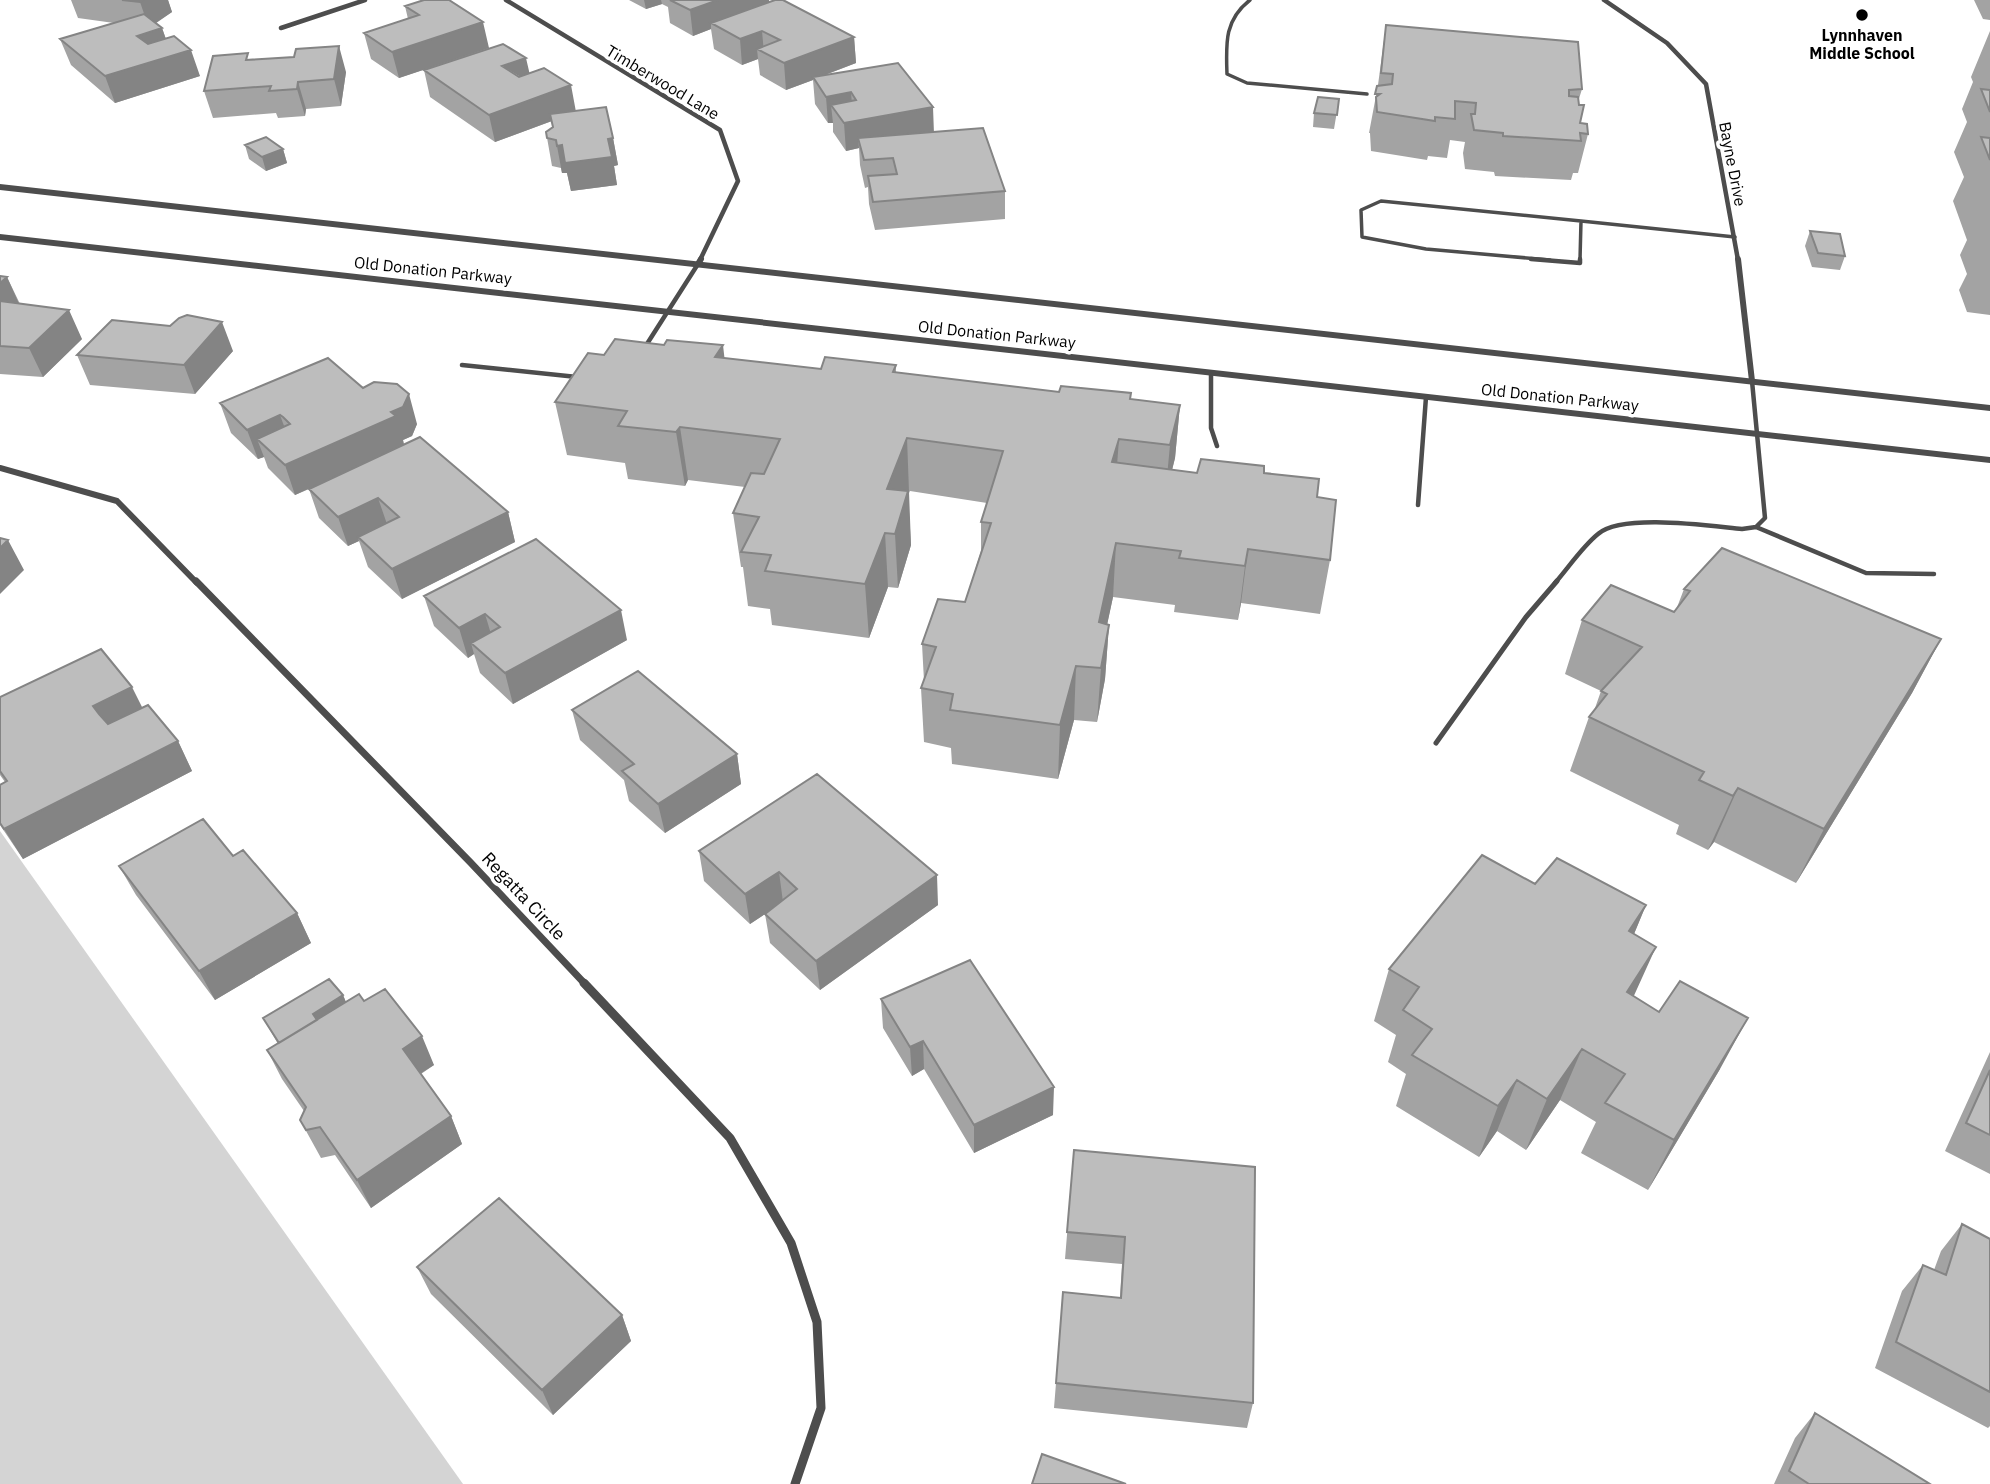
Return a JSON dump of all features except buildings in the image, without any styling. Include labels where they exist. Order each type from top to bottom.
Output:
[{"type":"street","points":[[281,28],[365,0]]},
{"type":"street","name":"Timberwood Lane","points":[[506,0],[720,130],[737,181],[698,264]]},
{"type":"street","name":"Bayne Drive","points":[[1604,0],[1667,43],[1706,84],[1735,237],[1752,381]]},
{"type":"street","name":"Old Donation Parkway","points":[[0,187],[1990,408]]},
{"type":"street","name":"Old Donation Parkway","points":[[0,237],[1990,460]]},
{"type":"street","name":"Regatta Circle","points":[[0,468],[117,501],[471,863],[730,1138],[791,1243],[817,1322],[821,1408],[795,1484]]},
{"type":"lane","points":[[1250,0],[1240,6],[1225,32],[1227,74],[1247,83],[1367,94]]},
{"type":"lane","points":[[1581,220],[1580,263],[1426,249],[1362,237],[1361,210],[1381,201],[1581,220],[1735,237]]},
{"type":"lane","points":[[643,350],[698,264]]},
{"type":"lane","points":[[462,365],[586,377]]},
{"type":"lane","points":[[1211,374],[1211,428],[1217,446]]},
{"type":"lane","points":[[1752,381],[1765,518],[1756,527]]},
{"type":"lane","points":[[1418,505],[1426,397]]},
{"type":"lane","points":[[1436,743],[1526,617],[1599,532],[1618,526],[1656,522],[1742,529],[1756,527],[1866,573],[1934,574]]},
{"type":"shaded area","points":[[0,831],[463,1484],[0,1484]]},
{"type":"place","name":"Lynnhaven Middle School","points":[[1862,15]]}]
